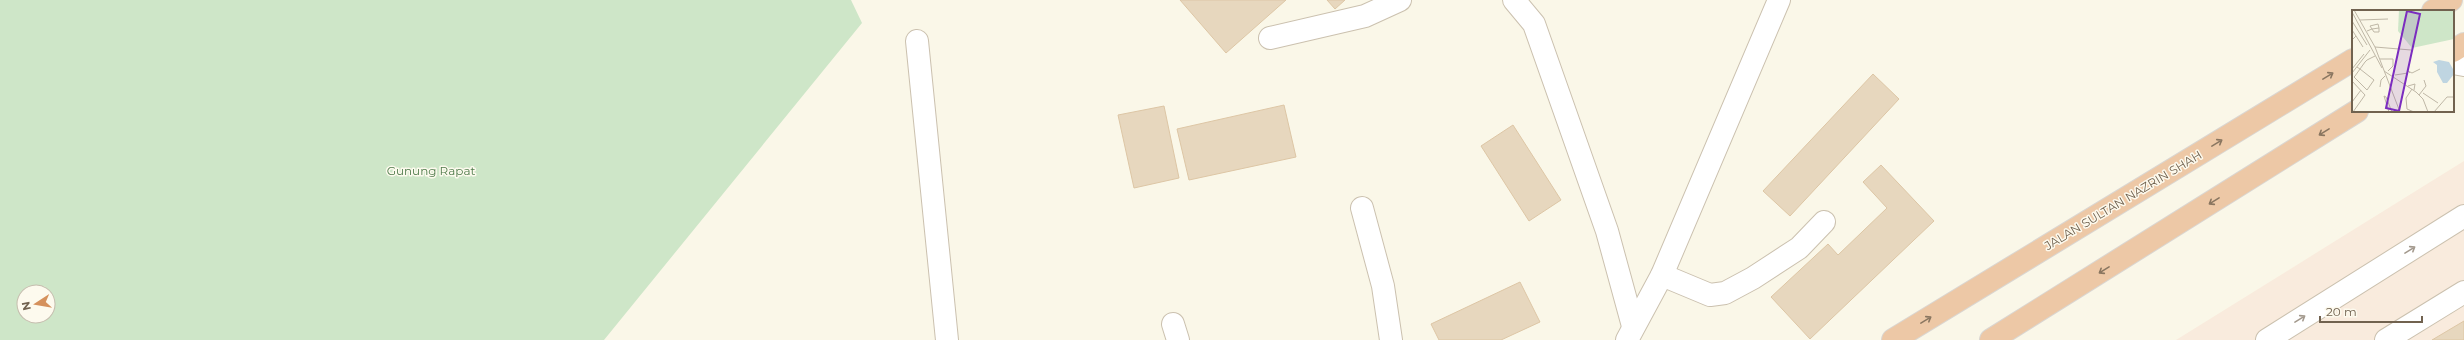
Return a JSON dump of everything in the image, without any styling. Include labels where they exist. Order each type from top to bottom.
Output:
[{"type":"highway","points":[[2435,10],[2451,0]]},
{"type":"highway","points":[[2454,50],[2464,44]]},
{"type":"highway","name":"JALAN SULTAN NAZRIN SHAH","points":[[1893,340],[2352,61]]},
{"type":"highway","points":[[1991,340],[2355,112]]},
{"type":"street","points":[[1270,38],[1364,16],[1400,0]]},
{"type":"street","points":[[1514,0],[1534,24],[1607,231],[1630,333]]},
{"type":"street","points":[[1630,333],[1662,274],[1779,0]]},
{"type":"street","points":[[918,40],[947,340]]},
{"type":"street","points":[[2454,63],[2464,65]]},
{"type":"street","points":[[1362,208],[1383,286],[1391,340]]},
{"type":"street","points":[[2267,340],[2464,216]]},
{"type":"street","points":[[1662,274],[1710,295],[1725,293],[1753,278],[1799,248],[1824,222]]},
{"type":"street","points":[[2386,340],[2464,292]]},
{"type":"shaded area","points":[[2464,161],[2464,340],[2176,340]]},
{"type":"green space","name":"Gunung Rapat","points":[[0,0],[851,0],[862,23],[604,340],[0,340]]},
{"type":"building","points":[[1180,0],[1286,0],[1226,53]]},
{"type":"building","points":[[1327,0],[1345,0],[1335,9]]},
{"type":"building","points":[[1873,74],[1899,99],[1790,216],[1763,191]]},
{"type":"building","points":[[1284,105],[1296,157],[1189,180],[1177,129]]},
{"type":"building","points":[[1164,106],[1179,178],[1134,188],[1118,115]]},
{"type":"building","points":[[1513,125],[1561,200],[1529,221],[1481,146]]},
{"type":"building","points":[[1881,165],[1934,221],[1810,339],[1771,297],[1828,244],[1838,255],[1887,208],[1863,182]]},
{"type":"building","points":[[1520,282],[1540,322],[1501,340],[1439,340],[1431,324]]},
{"type":"building","points":[[2464,321],[2464,340],[2432,340]]}]
